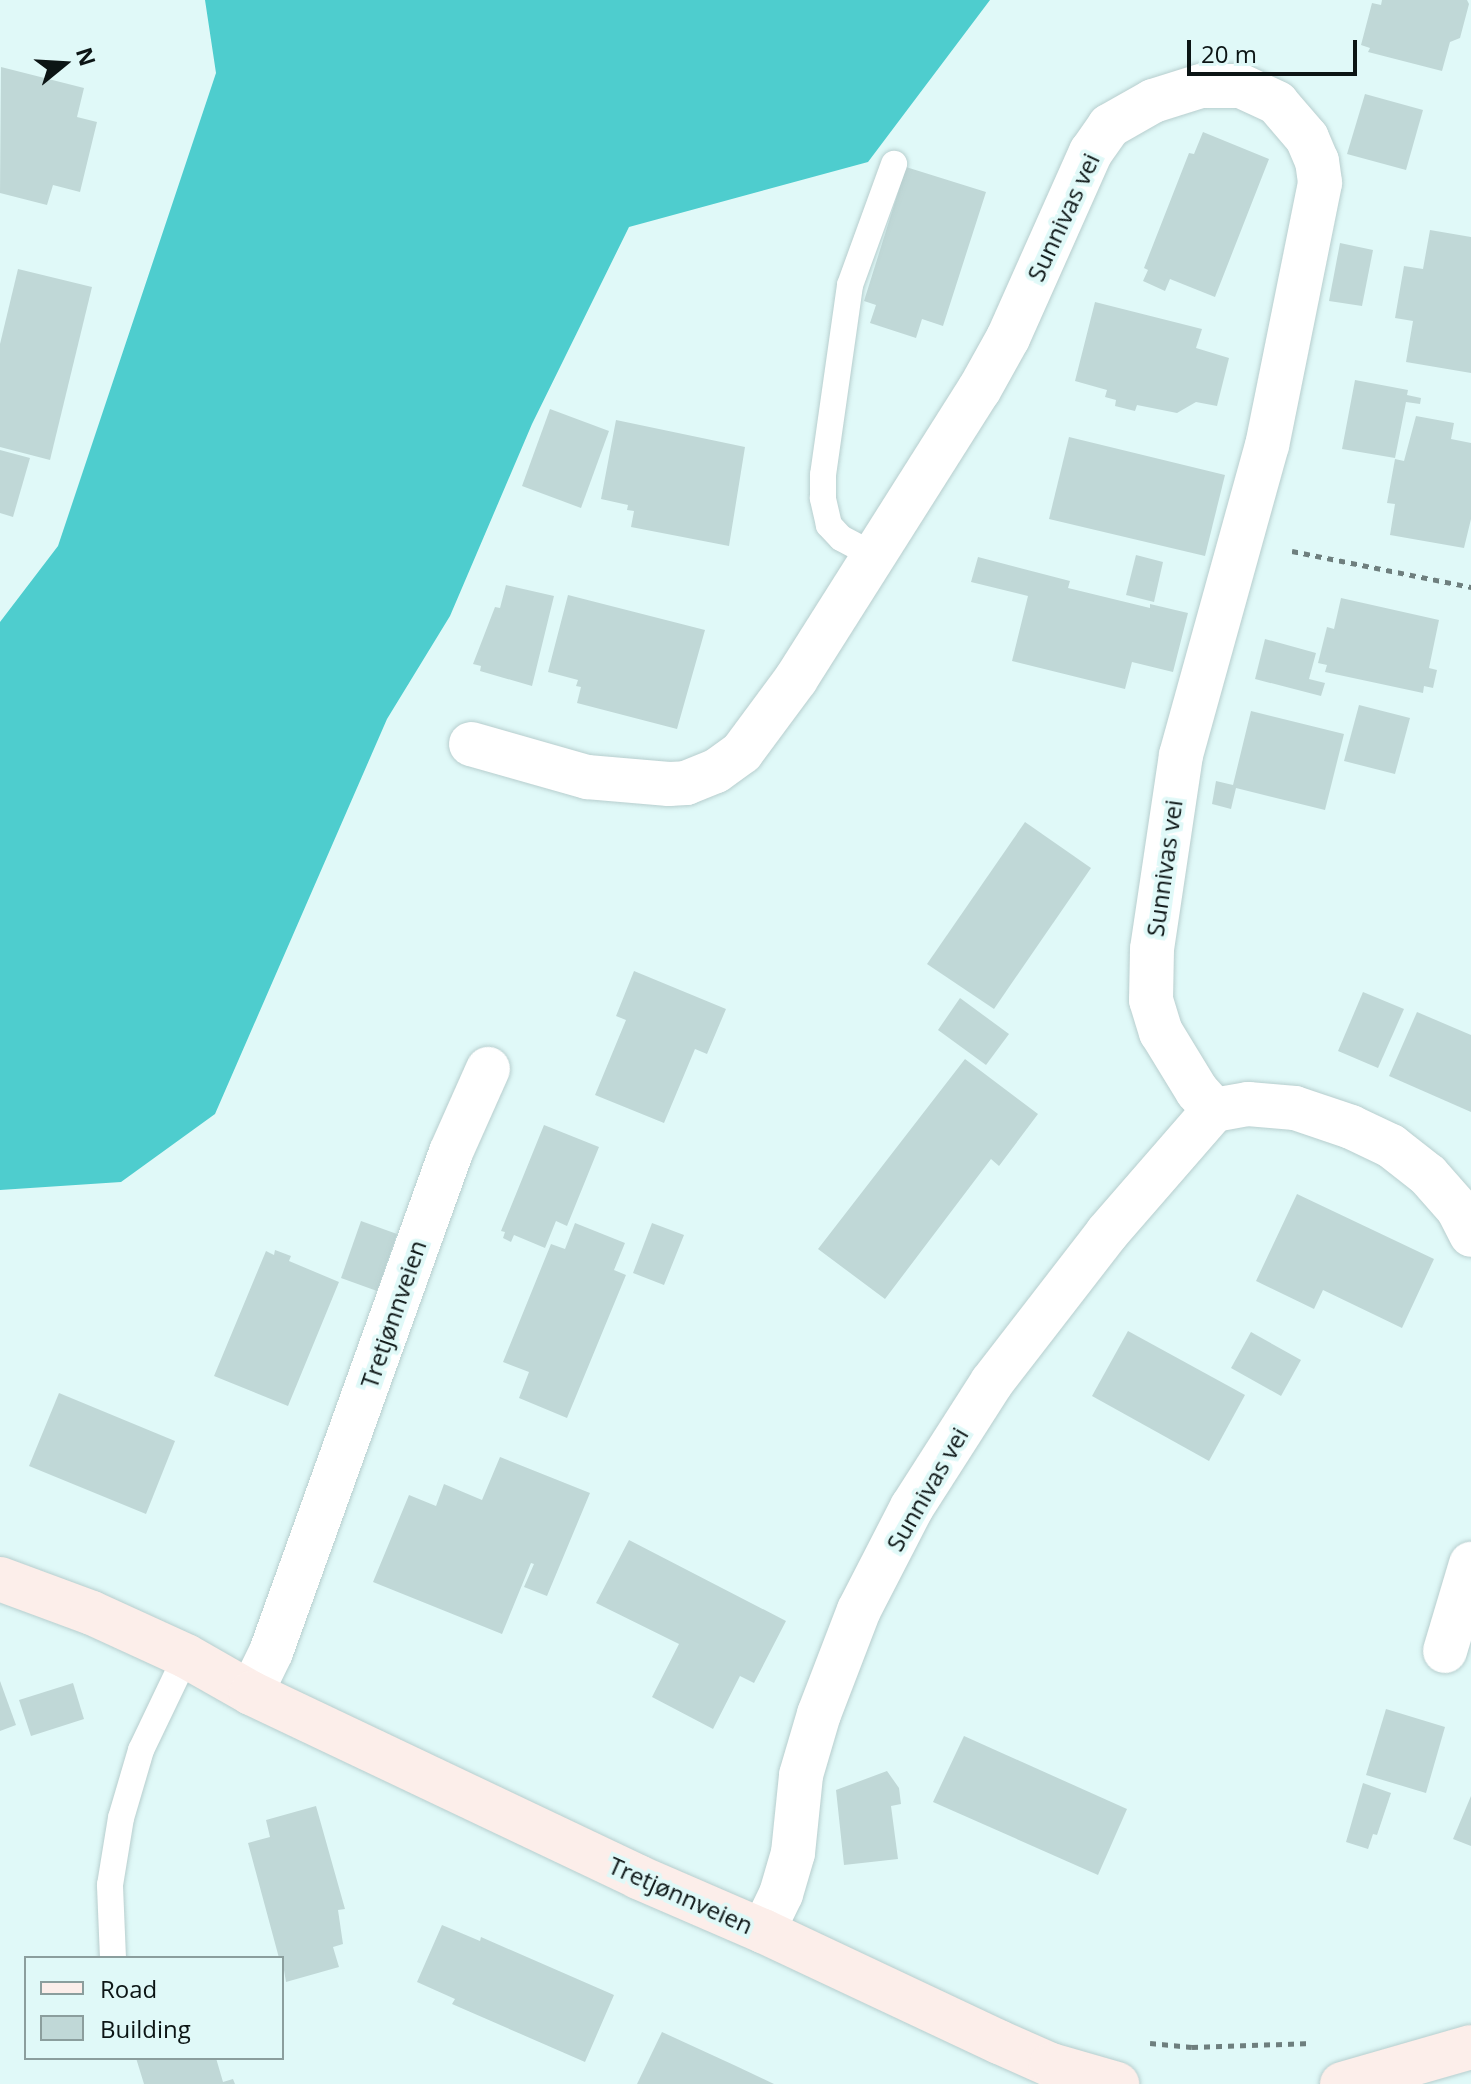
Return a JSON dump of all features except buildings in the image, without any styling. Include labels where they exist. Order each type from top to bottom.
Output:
[{"type":"street","name":"Sunnivas vei","points":[[471,744],[587,777],[669,784],[686,783],[716,771],[742,752],[762,727],[875,556],[1008,338],[1091,152],[1109,126],[1153,101],[1201,86],[1225,84],[1241,86],[1277,103],[1298,124],[1317,161],[1320,183],[1267,445],[1181,755],[1152,949],[1151,1000],[1161,1032],[1197,1091],[1214,1110],[1107,1233],[992,1382],[912,1507],[859,1610],[819,1714],[801,1775],[793,1853],[781,1894],[763,1931]]},
{"type":"street","name":"Tretjønnveien","points":[[251,1693],[271,1652],[451,1152],[488,1069]]},
{"type":"street","points":[[1214,1110],[1248,1104],[1295,1108],[1351,1127],[1391,1146],[1428,1175],[1458,1209],[1471,1235]]},
{"type":"street","points":[[1445,1651],[1471,1564]]},
{"type":"street","name":"Tretjønnveien","points":[[0,1579],[92,1613],[186,1656],[251,1693],[638,1877],[763,1931],[1051,2065],[1117,2084]]},
{"type":"street","points":[[1342,2084],[1431,2061],[1471,2047]]},
{"type":"lane","points":[[875,556],[841,538],[829,525],[823,498],[823,475],[850,285],[894,164]]},
{"type":"lane","points":[[113,1956],[110,1885],[121,1818],[141,1750],[186,1656]]},
{"type":"path","points":[[1241,541],[1471,587]]},
{"type":"path","points":[[1142,2042],[1192,2047],[1325,2042]]},
{"type":"shaded area","points":[[205,0],[990,0],[868,162],[629,227],[532,424],[450,616],[387,719],[215,1114],[121,1182],[0,1190],[0,622],[58,546],[216,73]]}]
